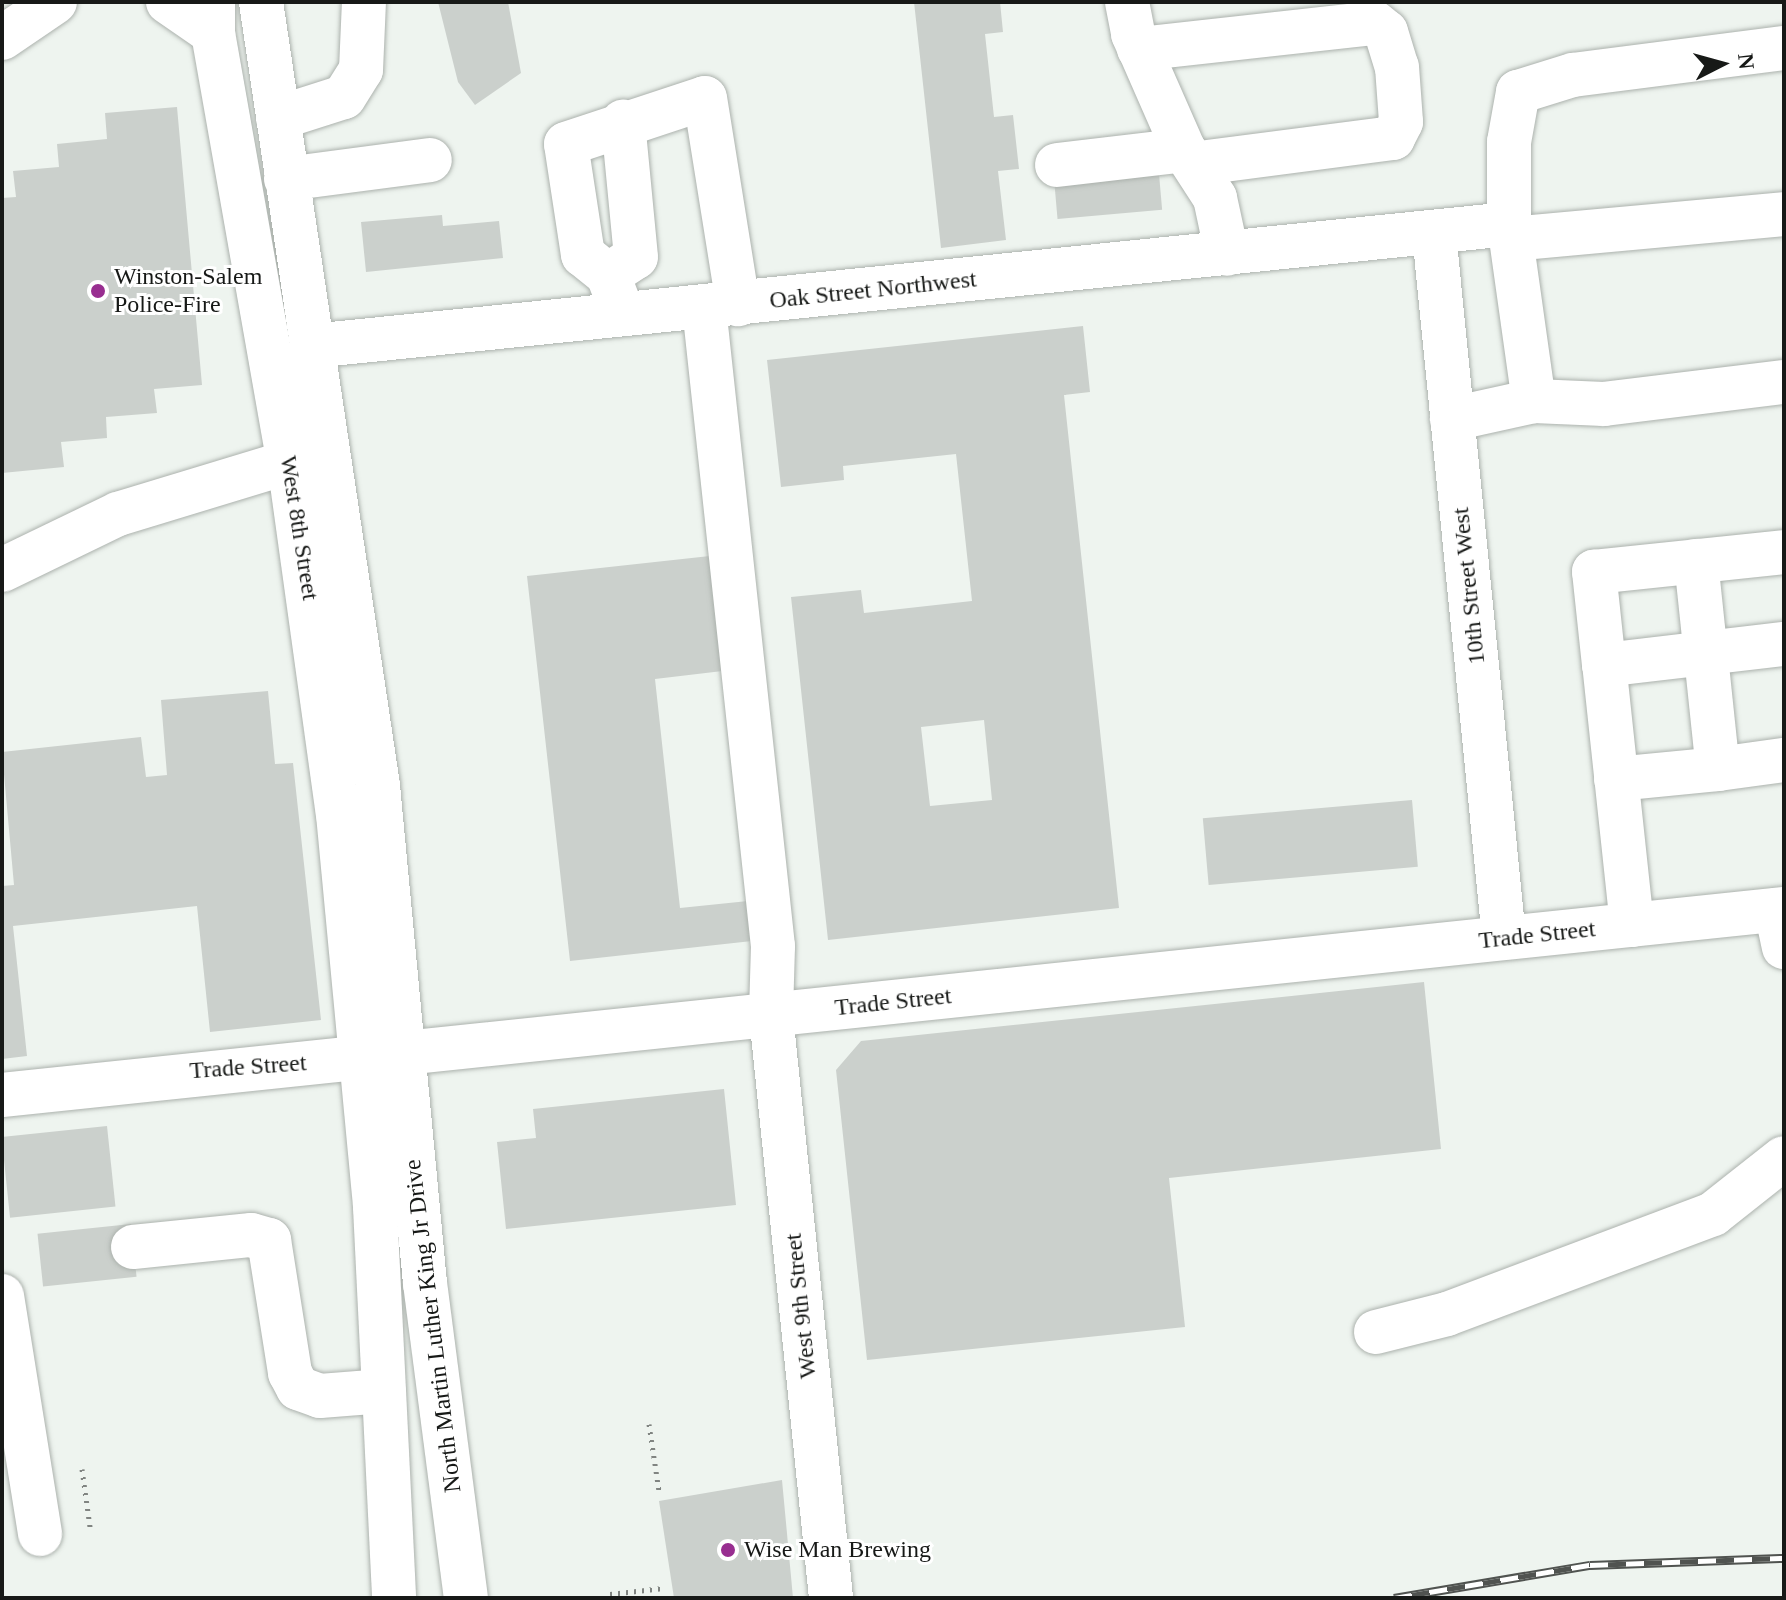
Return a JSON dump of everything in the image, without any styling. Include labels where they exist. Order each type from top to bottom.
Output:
[{"type":"street","points":[[5,29],[55,2]]},
{"type":"street","points":[[168,2],[213,18]]},
{"type":"street","name":"West 8th Street","points":[[261,2],[378,786],[383,1055]]},
{"type":"street","points":[[278,118],[344,97],[361,70],[364,2]]},
{"type":"street","points":[[1127,2],[1139,49],[1189,157],[1192,203],[1216,255]]},
{"type":"street","name":"West 8th Street","points":[[213,18],[289,462],[338,814],[383,1055]]},
{"type":"street","points":[[1057,165],[1189,157],[1393,138],[1401,122],[1397,67],[1386,32],[1375,23],[1139,49]]},
{"type":"street","points":[[1534,401],[1510,231],[1509,142],[1518,92],[1573,75],[1784,48]]},
{"type":"street","name":"West 9th Street","points":[[623,122],[705,98],[773,946],[771,1015],[831,1598]]},
{"type":"street","points":[[608,275],[636,257],[623,122],[566,144],[583,255],[608,275],[624,315]]},
{"type":"street","points":[[286,179],[430,160]]},
{"type":"street","name":"Oak Street Northwest","points":[[312,346],[1434,233],[1784,214]]},
{"type":"street","name":"10th Street West","points":[[1434,233],[1504,938]]},
{"type":"street","points":[[1452,419],[1534,401],[1604,404],[1784,382]]},
{"type":"street","points":[[2,570],[118,514],[289,462]]},
{"type":"street","points":[[1632,925],[1594,572],[1784,552]]},
{"type":"street","points":[[1696,561],[1718,769]]},
{"type":"street","points":[[1604,665],[1784,644]]},
{"type":"street","points":[[1616,779],[1784,760]]},
{"type":"street","name":"Trade Street","points":[[2,1095],[1632,925],[1781,922]]},
{"type":"street","name":"North Martin Luther King Jr Drive","points":[[383,1055],[384,1391],[394,1598]]},
{"type":"street","name":"North Martin Luther King Jr Drive","points":[[383,1055],[425,1283],[466,1598]]},
{"type":"street","points":[[1376,1332],[1447,1314],[1713,1214],[1784,1158]]},
{"type":"street","points":[[133,1247],[251,1235],[269,1240],[290,1373],[298,1388],[320,1396],[384,1391]]},
{"type":"street","points":[[2,1296],[40,1534]]},
{"type":"path","points":[[649,1424],[659,1491]]},
{"type":"path","points":[[82,1469],[90,1527]]},
{"type":"path","points":[[610,1594],[664,1588]]},
{"type":"building","points":[[438,2],[508,2],[521,73],[475,105],[458,82]]},
{"type":"building","points":[[914,2],[1000,2],[1003,32],[985,34],[994,117],[1013,115],[1019,169],[998,171],[1006,240],[941,248]]},
{"type":"building","name":"Winston-Salem Police-Fire","points":[[177,107],[202,385],[154,389],[157,413],[106,417],[107,438],[61,442],[64,467],[2,473],[2,198],[16,197],[13,171],[59,167],[57,144],[107,139],[105,113]]},
{"type":"building","points":[[1159,174],[1162,210],[1058,219],[1054,183]]},
{"type":"building","points":[[442,215],[443,226],[499,221],[503,258],[366,272],[361,222]]},
{"type":"building","points":[[1083,326],[1090,392],[1064,395],[1119,908],[828,940],[791,597],[861,590],[864,613],[972,601],[956,454],[843,466],[844,480],[781,487],[767,360]],"holes":[[[984,720],[992,800],[930,806],[921,727]]]},
{"type":"building","points":[[719,555],[731,670],[655,679],[680,908],[748,901],[752,941],[570,961],[527,576]]},
{"type":"building","points":[[268,691],[275,764],[293,763],[321,1020],[210,1032],[197,906],[13,926],[27,1056],[2,1059],[2,886],[14,885],[2,752],[141,737],[146,777],[167,775],[161,700]]},
{"type":"building","points":[[1412,800],[1418,867],[1209,885],[1203,818]]},
{"type":"building","points":[[1424,982],[1441,1149],[1169,1178],[1185,1327],[867,1360],[836,1070],[861,1041]]},
{"type":"building","points":[[724,1089],[736,1205],[506,1229],[497,1142],[536,1138],[533,1109]]},
{"type":"building","points":[[107,1126],[115,1207],[10,1218],[2,1137]]},
{"type":"building","points":[[131,1224],[137,1277],[43,1287],[38,1234]]},
{"type":"building","name":"Wise Man Brewing","points":[[782,1480],[793,1598],[674,1598],[659,1501]]},
{"type":"railway","points":[[1394,1598],[1590,1565],[1784,1558]]},
{"type":"place","name":"Winston-Salem Police-Fire","points":[[98,291]]},
{"type":"place","name":"Wise Man Brewing","points":[[728,1550]]}]
